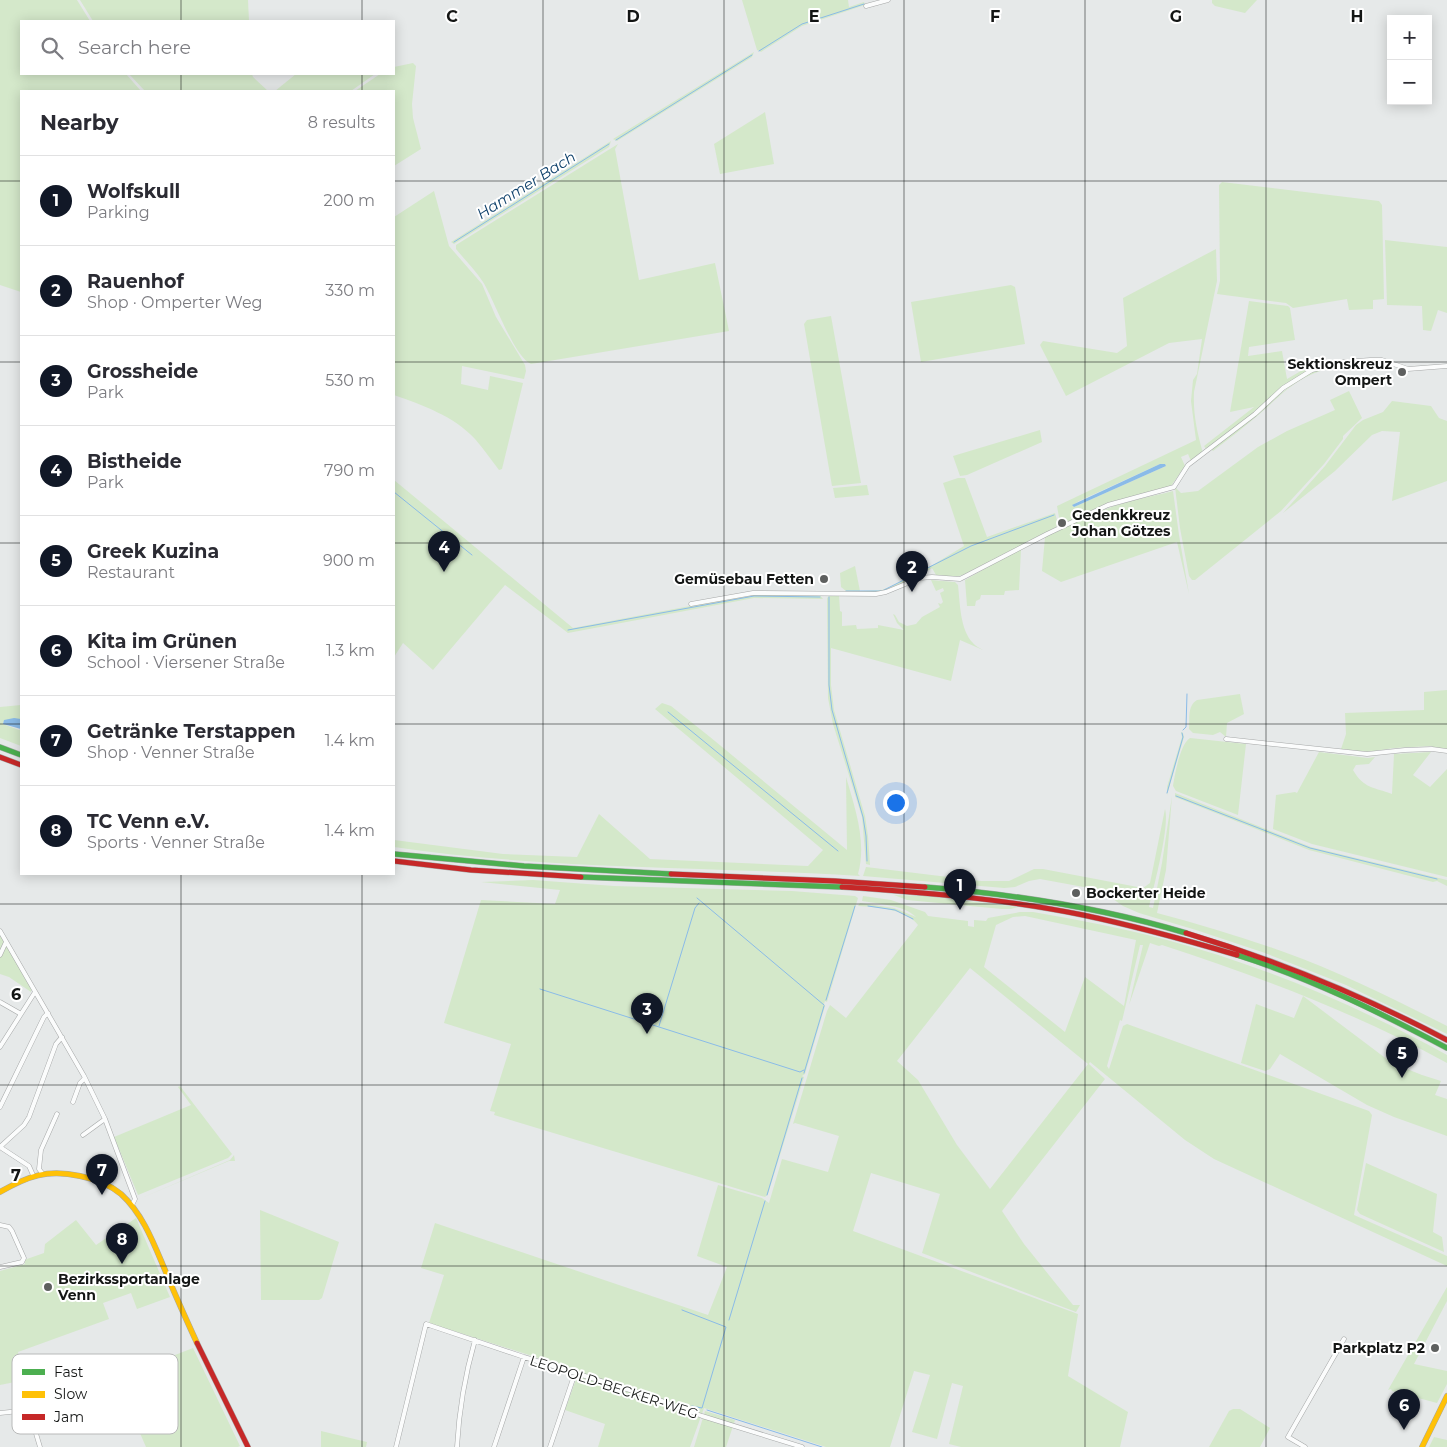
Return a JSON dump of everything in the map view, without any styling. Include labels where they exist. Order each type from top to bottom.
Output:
[{"type":"main road","points":[[0,747],[20,755]]},
{"type":"main road","points":[[0,757],[20,765]]},
{"type":"main road","points":[[395,854],[568,869],[734,875],[891,884],[968,891],[1061,904],[1139,920],[1249,953],[1349,992],[1447,1040]]},
{"type":"main road","points":[[395,861],[472,870],[556,876],[899,892],[996,901],[1059,911],[1172,936],[1247,959],[1347,998],[1415,1030],[1447,1048]]},
{"type":"main road","points":[[0,1192],[33,1174],[69,1174],[96,1179],[112,1188],[132,1204],[147,1228],[190,1328],[248,1447]]},
{"type":"main road","points":[[1422,1447],[1447,1396]]},
{"type":"street","points":[[866,6],[888,0]]},
{"type":"street","points":[[691,604],[753,592],[876,594],[886,592],[920,578],[960,579],[1047,534],[1108,506],[1174,487],[1188,464],[1254,414],[1284,388],[1312,370],[1344,362],[1370,360],[1382,360],[1408,369],[1447,366]]},
{"type":"street","points":[[1226,739],[1367,754],[1405,750],[1432,749],[1447,751]]},
{"type":"street","points":[[0,931],[85,1078],[105,1120],[135,1198],[132,1204]]},
{"type":"street","points":[[0,955],[6,942]]},
{"type":"street","points":[[0,1047],[36,992]]},
{"type":"street","points":[[0,1002],[21,1014]]},
{"type":"street","points":[[0,1107],[44,1017],[48,1013]]},
{"type":"street","points":[[33,1174],[29,1166],[0,1147],[24,1125],[29,1117],[56,1044],[62,1037]]},
{"type":"street","points":[[73,1102],[80,1083],[85,1078]]},
{"type":"street","points":[[42,1173],[39,1169],[41,1150],[56,1114]]},
{"type":"street","points":[[83,1135],[105,1120]]},
{"type":"street","points":[[0,1225],[9,1227],[12,1231],[24,1258],[22,1262],[0,1267]]},
{"type":"street","name":"LEOPOLD-BECKER-WEG","points":[[396,1447],[426,1324],[649,1396],[702,1416],[802,1447]]},
{"type":"street","points":[[1305,1447],[1288,1438],[1344,1339]]},
{"type":"street","points":[[456,1447],[462,1395],[475,1340]]},
{"type":"street","points":[[494,1447],[524,1357]]},
{"type":"street","points":[[550,1447],[575,1373]]},
{"type":"street","points":[[36,1434],[40,1447]]},
{"type":"green space","points":[[0,0],[77,0],[89,20],[20,20],[20,75],[127,75],[140,90],[20,90],[20,292],[0,285]]},
{"type":"green space","points":[[80,0],[248,0],[249,20],[92,20]]},
{"type":"green space","points":[[742,0],[848,0],[849,7],[864,2],[865,5],[802,26],[761,52],[757,50]]},
{"type":"green space","points":[[1212,0],[1257,0],[1245,13],[1215,6]]},
{"type":"green space","points":[[754,52],[752,57],[617,141],[613,139]]},
{"type":"green space","points":[[413,63],[416,66],[412,104],[413,118],[421,149],[395,165],[395,90],[356,90],[379,75],[395,75],[395,67]]},
{"type":"green space","points":[[130,75],[252,75],[267,90],[144,90]]},
{"type":"green space","points":[[295,75],[374,75],[352,90],[276,90]]},
{"type":"green space","points":[[765,112],[774,164],[720,174],[714,144]]},
{"type":"green space","points":[[611,141],[609,147],[454,244],[451,242]]},
{"type":"green space","points":[[618,144],[615,149],[639,280],[715,263],[729,331],[531,364],[518,351],[488,290],[456,249],[456,245]]},
{"type":"green space","points":[[1222,182],[1379,201],[1382,205],[1384,299],[1373,300],[1373,309],[1349,310],[1347,299],[1293,308],[1286,303],[1217,294],[1220,281],[1219,185]]},
{"type":"green space","points":[[434,191],[449,246],[482,284],[496,317],[525,365],[524,379],[462,366],[461,384],[488,390],[490,376],[523,383],[502,469],[499,470],[475,439],[457,424],[437,412],[395,395],[395,216]]},
{"type":"green space","points":[[1385,240],[1447,247],[1447,313],[1438,310],[1431,331],[1423,330],[1422,306],[1387,305]]},
{"type":"green space","points":[[1216,249],[1217,281],[1194,392],[1196,423],[1203,453],[1191,461],[1188,454],[1181,457],[1185,466],[1171,486],[1107,504],[1063,524],[1060,523],[1057,506],[1196,440],[1191,401],[1193,380],[1197,374],[1202,339],[1169,343],[1066,396],[1040,345],[1043,341],[1117,353],[1127,346],[1123,298]],"holes":[[[1160,464],[1166,465],[1074,507],[1073,505]]]},
{"type":"green space","points":[[1011,285],[1015,287],[1025,344],[921,362],[911,302]]},
{"type":"green space","points":[[1249,301],[1288,306],[1290,308],[1295,340],[1249,347],[1248,356],[1282,351],[1287,379],[1313,364],[1314,367],[1289,383],[1207,450],[1204,446],[1254,407],[1230,412]]},
{"type":"green space","points":[[831,316],[861,483],[832,486],[804,324],[807,320]]},
{"type":"green space","points":[[1333,366],[1310,375],[1291,386],[1213,451],[1211,449],[1299,379],[1315,370]]},
{"type":"green space","points":[[1349,391],[1362,418],[1343,436],[1343,439],[1324,464],[1281,511],[1195,580],[1192,580],[1189,576],[1180,528],[1175,487],[1181,493],[1198,491],[1258,447],[1287,431],[1335,410],[1330,400]]},
{"type":"green space","points":[[1392,401],[1431,406],[1439,418],[1447,421],[1447,481],[1392,501],[1400,432],[1382,431],[1372,435],[1335,471],[1283,513],[1325,466],[1356,425],[1383,412]]},
{"type":"green space","points":[[1040,430],[1042,442],[967,475],[960,476],[953,456]]},
{"type":"green space","points":[[958,478],[965,478],[987,537],[1055,513],[1058,524],[1055,528],[963,575],[955,577],[936,575],[932,568],[917,577],[880,592],[846,591],[841,587],[840,573],[855,566],[860,591],[882,590],[931,566],[964,546],[943,483]]},
{"type":"green space","points":[[395,481],[573,628],[754,594],[820,595],[823,599],[754,598],[568,633],[505,585],[433,670],[403,643],[395,655]]},
{"type":"green space","points":[[867,485],[869,495],[835,498],[833,488]]},
{"type":"green space","points":[[1173,491],[1189,594],[1177,542],[1061,582],[1042,571],[1045,537],[1022,548],[1052,533],[1088,516],[1114,506]]},
{"type":"green space","points":[[1021,549],[1019,590],[1005,591],[1004,595],[981,595],[980,599],[976,601],[975,606],[967,606],[965,580]]},
{"type":"green space","points":[[931,580],[955,582],[958,585],[961,616],[965,631],[974,644],[983,650],[960,640],[951,681],[831,648],[831,685],[834,710],[865,816],[870,865],[866,864],[862,817],[833,724],[828,698],[827,598],[830,595],[839,595],[842,626],[856,625],[857,629],[878,628],[878,625],[904,630],[897,623],[893,614],[899,622],[907,626],[916,624],[922,617],[940,607],[938,603],[941,604],[943,602],[940,593],[944,591],[943,588],[936,591]]},
{"type":"green space","points":[[1447,690],[1447,749],[1433,748],[1432,746],[1394,748],[1368,752],[1341,749],[1346,734],[1345,713],[1424,710],[1424,692]]},
{"type":"green space","points":[[1240,694],[1244,714],[1227,723],[1226,737],[1220,732],[1213,735],[1193,733],[1189,729],[1190,709],[1197,700]]},
{"type":"green space","points":[[662,703],[671,706],[847,850],[846,777],[861,837],[858,874],[860,876],[568,864],[510,860],[395,847],[395,840],[503,854],[577,857],[599,814],[650,859],[808,866],[823,850],[655,709]]},
{"type":"green space","points":[[20,705],[20,719],[3,722],[3,724],[20,730],[20,746],[0,738],[0,707]]},
{"type":"green space","points":[[1181,732],[1184,737],[1167,795],[1167,787],[1182,737]]},
{"type":"green space","points":[[1190,738],[1246,744],[1238,815],[1176,791],[1173,786],[1178,760],[1183,746]]},
{"type":"green space","points":[[1319,752],[1368,758],[1375,757],[1369,764],[1356,765],[1353,770],[1365,784],[1392,794],[1394,754],[1431,752],[1413,775],[1430,787],[1447,769],[1447,877],[1312,844],[1273,829],[1276,795],[1297,793]]},
{"type":"green space","points":[[1175,793],[1311,847],[1447,880],[1447,886],[1437,881],[1433,882],[1309,850],[1175,797]]},
{"type":"green space","points":[[1172,796],[1166,870],[1157,913],[1252,941],[1326,968],[1447,1026],[1447,1034],[1346,985],[1265,953],[1139,913],[1123,906],[1100,890],[1040,879],[1015,887],[1004,888],[863,876],[866,867],[981,881],[1009,881],[1034,869],[1043,869],[1143,888],[1150,883],[1165,809],[1163,842],[1149,907],[1153,908]]},
{"type":"green space","points":[[533,880],[614,886],[792,891],[855,896],[858,898],[827,1002],[825,1001],[824,1004],[805,1074],[802,1076],[804,1077],[768,1194],[765,1197],[494,1115],[495,1112],[490,1111],[511,1044],[444,1023],[481,900],[555,904],[560,890],[481,882]]},
{"type":"green space","points":[[894,895],[925,896],[1018,907],[1002,909],[907,900]]},
{"type":"green space","points":[[863,896],[891,900],[925,912],[928,916],[968,921],[968,926],[974,927],[974,920],[986,921],[988,918],[1020,912],[1033,912],[1084,921],[1167,940],[1239,962],[1310,989],[1379,1020],[1447,1055],[1447,1063],[1377,1028],[1307,997],[1199,957],[1150,943],[1129,1005],[1143,945],[1140,945],[1122,1021],[1120,1020],[1107,1066],[1109,1069],[1123,1026],[1127,1024],[1369,1111],[1372,1115],[1354,1215],[1447,1256],[1447,1266],[1214,1159],[1185,1140],[1090,1062],[1089,1064],[1105,1079],[1002,1211],[1024,1244],[1073,1305],[1080,1305],[1076,1312],[922,1253],[940,1194],[871,1173],[853,1231],[1078,1314],[1068,1376],[1128,1412],[1120,1447],[961,1447],[949,1444],[963,1386],[952,1383],[937,1439],[912,1432],[930,1375],[914,1371],[890,1447],[826,1447],[704,1408],[690,1447],[598,1447],[605,1424],[565,1410],[579,1371],[429,1323],[444,1275],[421,1268],[435,1223],[708,1315],[727,1267],[697,1256],[718,1185],[762,1198],[769,1203],[782,1159],[828,1172],[839,1136],[793,1124],[827,1011],[830,1005],[846,1018],[918,925],[907,915],[899,912],[858,906],[860,903],[894,908],[916,917],[905,910],[862,901]],"holes":[[[1025,916],[1136,940],[1124,1006],[1085,977],[1065,1032],[984,967],[996,925],[1013,917]],[[970,968],[1088,1064],[990,1189],[957,1145],[918,1080],[897,1061]]]},
{"type":"green space","points":[[0,933],[31,992],[9,977],[0,974]]},
{"type":"green space","points":[[1303,996],[1392,1063],[1441,1081],[1435,1095],[1447,1099],[1447,1136],[1367,1105],[1280,1054],[1270,1069],[1265,1071],[1241,1063],[1256,1004],[1294,1018]]},
{"type":"green space","points":[[180,1086],[232,1154],[228,1158],[138,1195],[114,1137],[191,1105],[178,1087]]},
{"type":"green space","points":[[234,1155],[235,1161],[229,1161],[139,1199],[230,1160]]},
{"type":"green space","points":[[1366,1163],[1437,1194],[1433,1232],[1442,1237],[1444,1252],[1360,1214],[1357,1210]]},
{"type":"green space","points":[[260,1210],[339,1242],[322,1298],[319,1300],[261,1300]]},
{"type":"green space","name":"Bezirkssportanlage Venn","points":[[136,1218],[170,1297],[137,1309],[131,1293],[103,1303],[109,1319],[18,1352],[18,1354],[12,1354],[12,1383],[0,1385],[0,1271],[25,1264],[24,1260],[44,1253],[45,1244],[76,1220],[96,1245]]},
{"type":"green space","points":[[1447,1287],[1447,1301],[1414,1364],[1447,1371],[1447,1384],[1437,1403],[1392,1391],[1391,1389],[1388,1390]]},
{"type":"green space","points":[[193,1348],[240,1446],[146,1447],[140,1434],[178,1434],[178,1354]]},
{"type":"green space","points":[[1240,1409],[1270,1428],[1260,1447],[1209,1447],[1229,1411]]},
{"type":"green space","points":[[705,1411],[735,1420],[726,1447],[694,1447]]},
{"type":"green space","points":[[321,1431],[367,1442],[366,1447],[321,1447]]},
{"type":"green space","points":[[1434,1437],[1447,1440],[1447,1447],[1429,1447]]},
{"type":"water","points":[[1160,464],[1165,464],[1166,466],[1074,507],[1072,505]]},
{"type":"water","points":[[20,719],[20,729],[3,724],[4,720]]},
{"type":"waterway","name":"Hammer Bach","points":[[759,51],[802,24],[864,4]]},
{"type":"waterway","name":"Hammer Bach","points":[[616,140],[752,55]]},
{"type":"waterway","name":"Hammer Bach","points":[[454,242],[609,144]]},
{"type":"waterway","points":[[395,493],[472,555]]},
{"type":"waterway","points":[[846,591],[882,591],[971,546],[1054,515]]},
{"type":"waterway","points":[[568,630],[754,596],[820,597]]},
{"type":"waterway","points":[[829,597],[829,685],[832,710],[863,817],[867,861]]},
{"type":"waterway","points":[[1183,730],[1186,727],[1187,694]]},
{"type":"waterway","points":[[668,712],[838,851]]},
{"type":"waterway","points":[[1167,793],[1183,737],[1182,733]]},
{"type":"waterway","points":[[1176,796],[1310,848],[1437,879]]},
{"type":"waterway","points":[[697,898],[824,1005]]},
{"type":"waterway","points":[[659,1026],[695,908],[699,903]]},
{"type":"waterway","points":[[826,1000],[855,906]]},
{"type":"waterway","points":[[868,906],[895,910],[913,919]]},
{"type":"waterway","points":[[540,989],[800,1072],[804,1070]]},
{"type":"waterway","points":[[804,1073],[824,1006]]},
{"type":"waterway","points":[[767,1195],[802,1078]]},
{"type":"waterway","points":[[729,1320],[765,1201]]},
{"type":"waterway","points":[[682,1310],[726,1327],[702,1408],[692,1406]]},
{"type":"waterway","points":[[707,1410],[822,1447]]},
{"type":"traffic: fast","points":[[0,747],[20,755]]},
{"type":"traffic: fast","points":[[395,854],[524,866],[671,874]]},
{"type":"traffic: fast","points":[[581,877],[842,887]]},
{"type":"traffic: fast","points":[[925,887],[1057,903],[1122,916],[1186,933]]},
{"type":"traffic: fast","points":[[1237,955],[1318,985],[1447,1048]]},
{"type":"traffic: slow","points":[[0,1192],[38,1175],[58,1173],[91,1179],[116,1190],[129,1202],[142,1220],[197,1343]]},
{"type":"traffic: slow","points":[[1422,1447],[1447,1396]]},
{"type":"traffic: jam","points":[[0,757],[20,765]]},
{"type":"traffic: jam","points":[[395,861],[471,870],[581,877]]},
{"type":"traffic: jam","points":[[671,874],[925,887]]},
{"type":"traffic: jam","points":[[842,887],[963,897],[1053,909],[1141,929],[1237,955]]},
{"type":"traffic: jam","points":[[1186,933],[1254,955],[1320,980],[1383,1008],[1447,1040]]},
{"type":"traffic: jam","points":[[197,1343],[248,1447]]},
{"type":"place","name":"Sektionskreuz Ompert","points":[[1402,372]]},
{"type":"place","name":"Gedenkkreuz Johan Götzes","points":[[1062,523]]},
{"type":"place","name":"Bistheide","points":[[444,572]]},
{"type":"place","name":"Gemüsebau Fetten","points":[[824,579]]},
{"type":"place","name":"Rauenhof","points":[[912,592]]},
{"type":"place","name":"Bockerter Heide","points":[[1076,893]]},
{"type":"place","name":"Wolfskull","points":[[960,910]]},
{"type":"place","name":"Grossheide","points":[[647,1034]]},
{"type":"place","name":"Greek Kuzina","points":[[1402,1078]]},
{"type":"place","name":"Getränke Terstappen","points":[[102,1195]]},
{"type":"place","name":"TC Venn e.V.","points":[[122,1264]]},
{"type":"place","name":"Bezirkssportanlage Venn","points":[[48,1287]]},
{"type":"place","name":"Parkplatz P2","points":[[1435,1348]]},
{"type":"place","name":"Kita im Grünen","points":[[1404,1430]]}]
